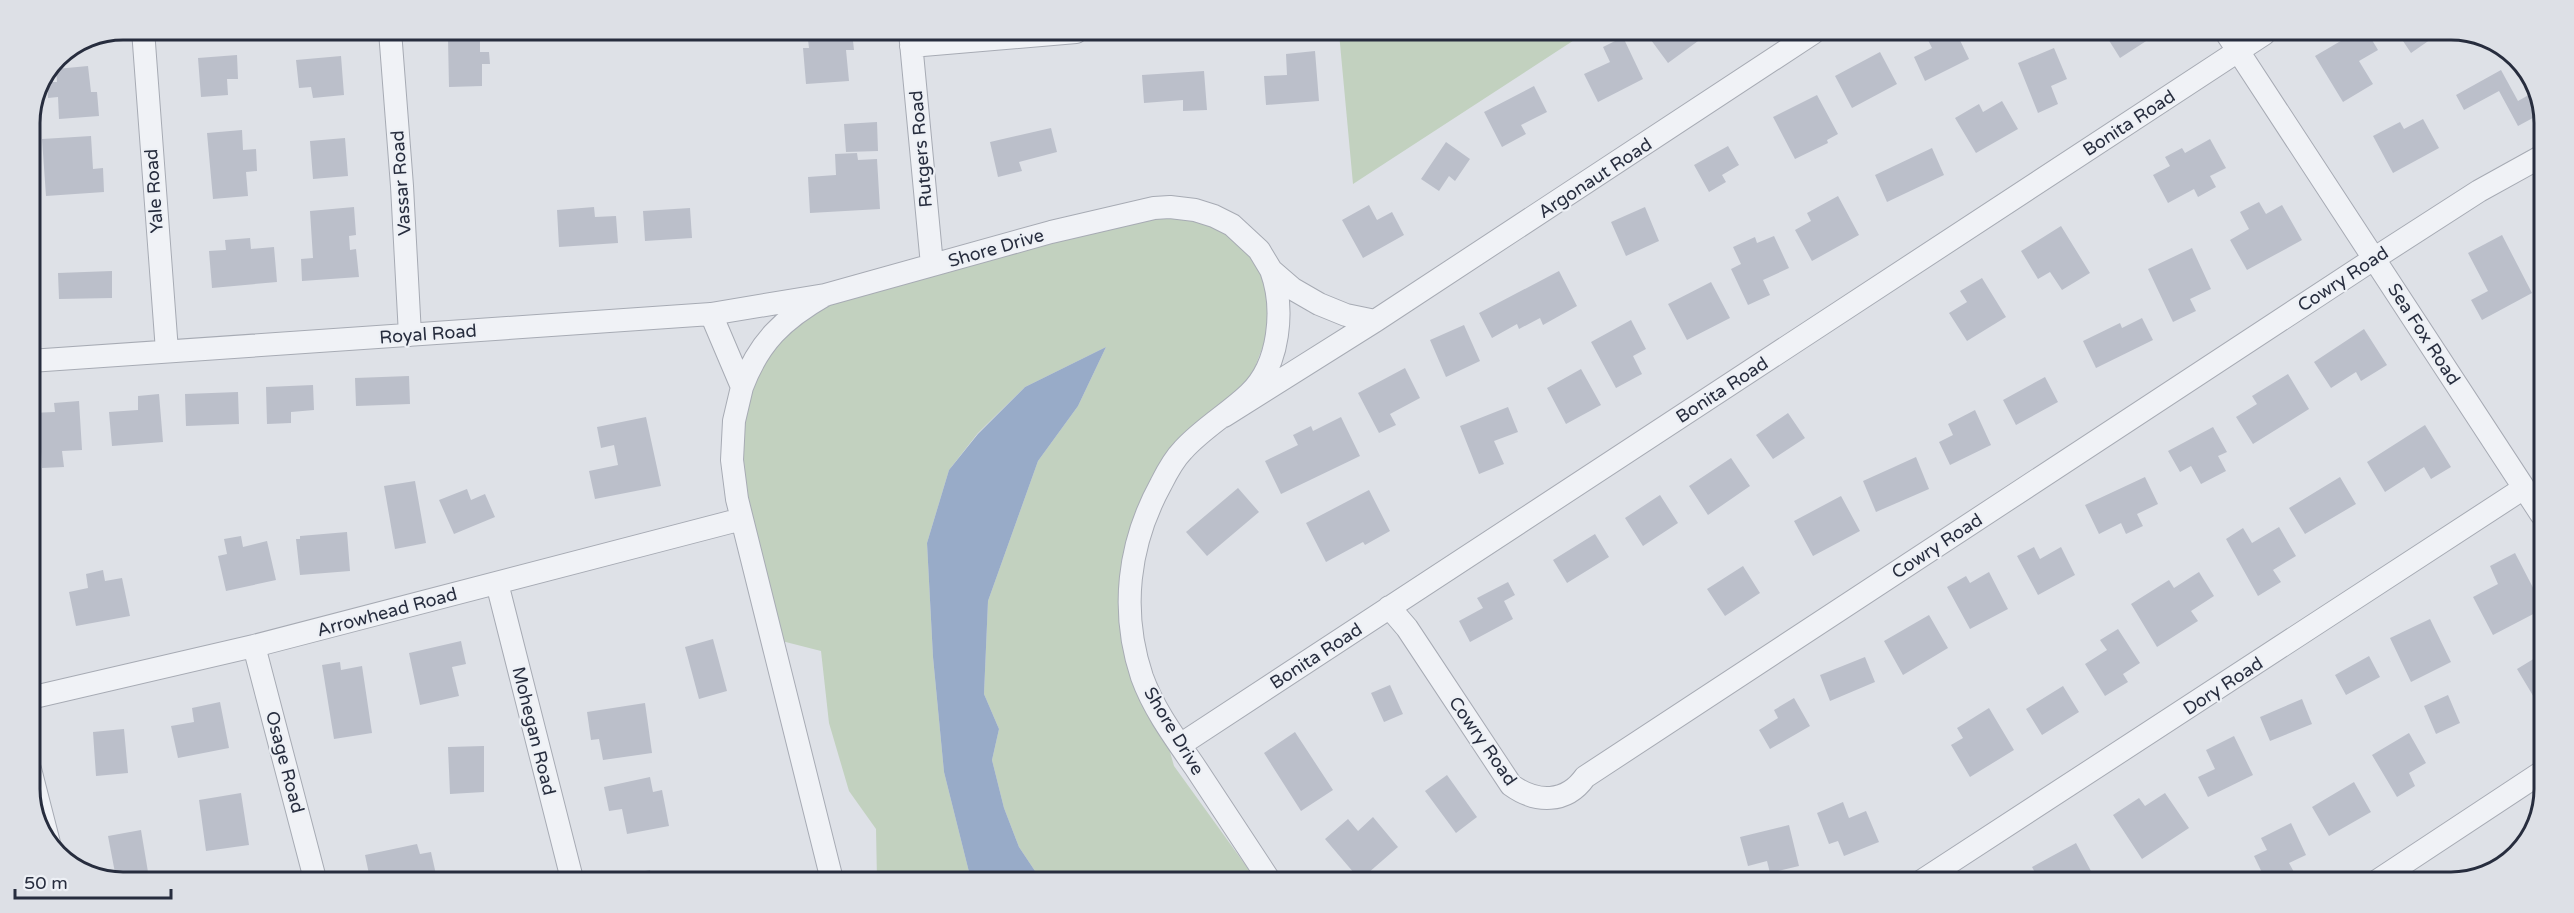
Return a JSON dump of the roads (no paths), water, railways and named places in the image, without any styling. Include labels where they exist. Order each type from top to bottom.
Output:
[{"type":"street","name":"Yale Road","points":[[143,40],[167,351]]},
{"type":"street","name":"Vassar Road","points":[[391,40],[410,335]]},
{"type":"street","name":"Rutgers Road","points":[[911,40],[932,265]]},
{"type":"street","name":"Argonaut Road","points":[[1375,321],[1802,40]]},
{"type":"street","name":"Sea Fox Road","points":[[2233,43],[2534,503]]},
{"type":"street","name":"Bonita Road","points":[[1180,745],[1389,608],[2233,43]]},
{"type":"street","name":"Cowry Road","points":[[1389,608],[1407,628],[1511,785],[1531,796],[1554,798],[1569,793],[1585,777],[2375,258],[2479,192],[2533,162]]},
{"type":"street","name":"Shore Drive","points":[[829,872],[742,519],[732,460],[734,422],[742,387],[761,348],[778,327],[799,310],[825,296],[1051,232],[1154,208],[1170,207],[1195,210],[1214,216],[1232,225],[1259,250],[1271,270],[1278,296],[1278,325],[1274,349],[1265,372],[1252,392],[1183,450],[1168,471],[1150,505],[1136,542],[1131,568],[1129,607],[1133,643],[1143,678],[1157,710],[1265,872]]},
{"type":"street","name":"Shore Drive","points":[[1271,270],[1293,289],[1319,304],[1346,315],[1375,321]]},
{"type":"street","name":"Royal Road","points":[[40,360],[711,314],[825,296]]},
{"type":"street","points":[[711,314],[742,387]]},
{"type":"street","name":"Shore Drive","points":[[1224,416],[1375,321]]},
{"type":"street","name":"Dory Road","points":[[1935,872],[2524,488]]},
{"type":"street","name":"Arrowhead Road","points":[[41,695],[254,646],[742,519]]},
{"type":"street","name":"Mohegan Road","points":[[497,583],[570,872]]},
{"type":"street","name":"Osage Road","points":[[254,646],[313,872]]},
{"type":"street","points":[[2391,872],[2534,778]]},
{"type":"water","points":[[1106,347],[1078,406],[1038,461],[988,601],[984,694],[999,729],[992,760],[1004,808],[1019,847],[1036,872],[969,872],[944,772],[933,657],[927,543],[949,470],[978,434],[1025,387]]}]
